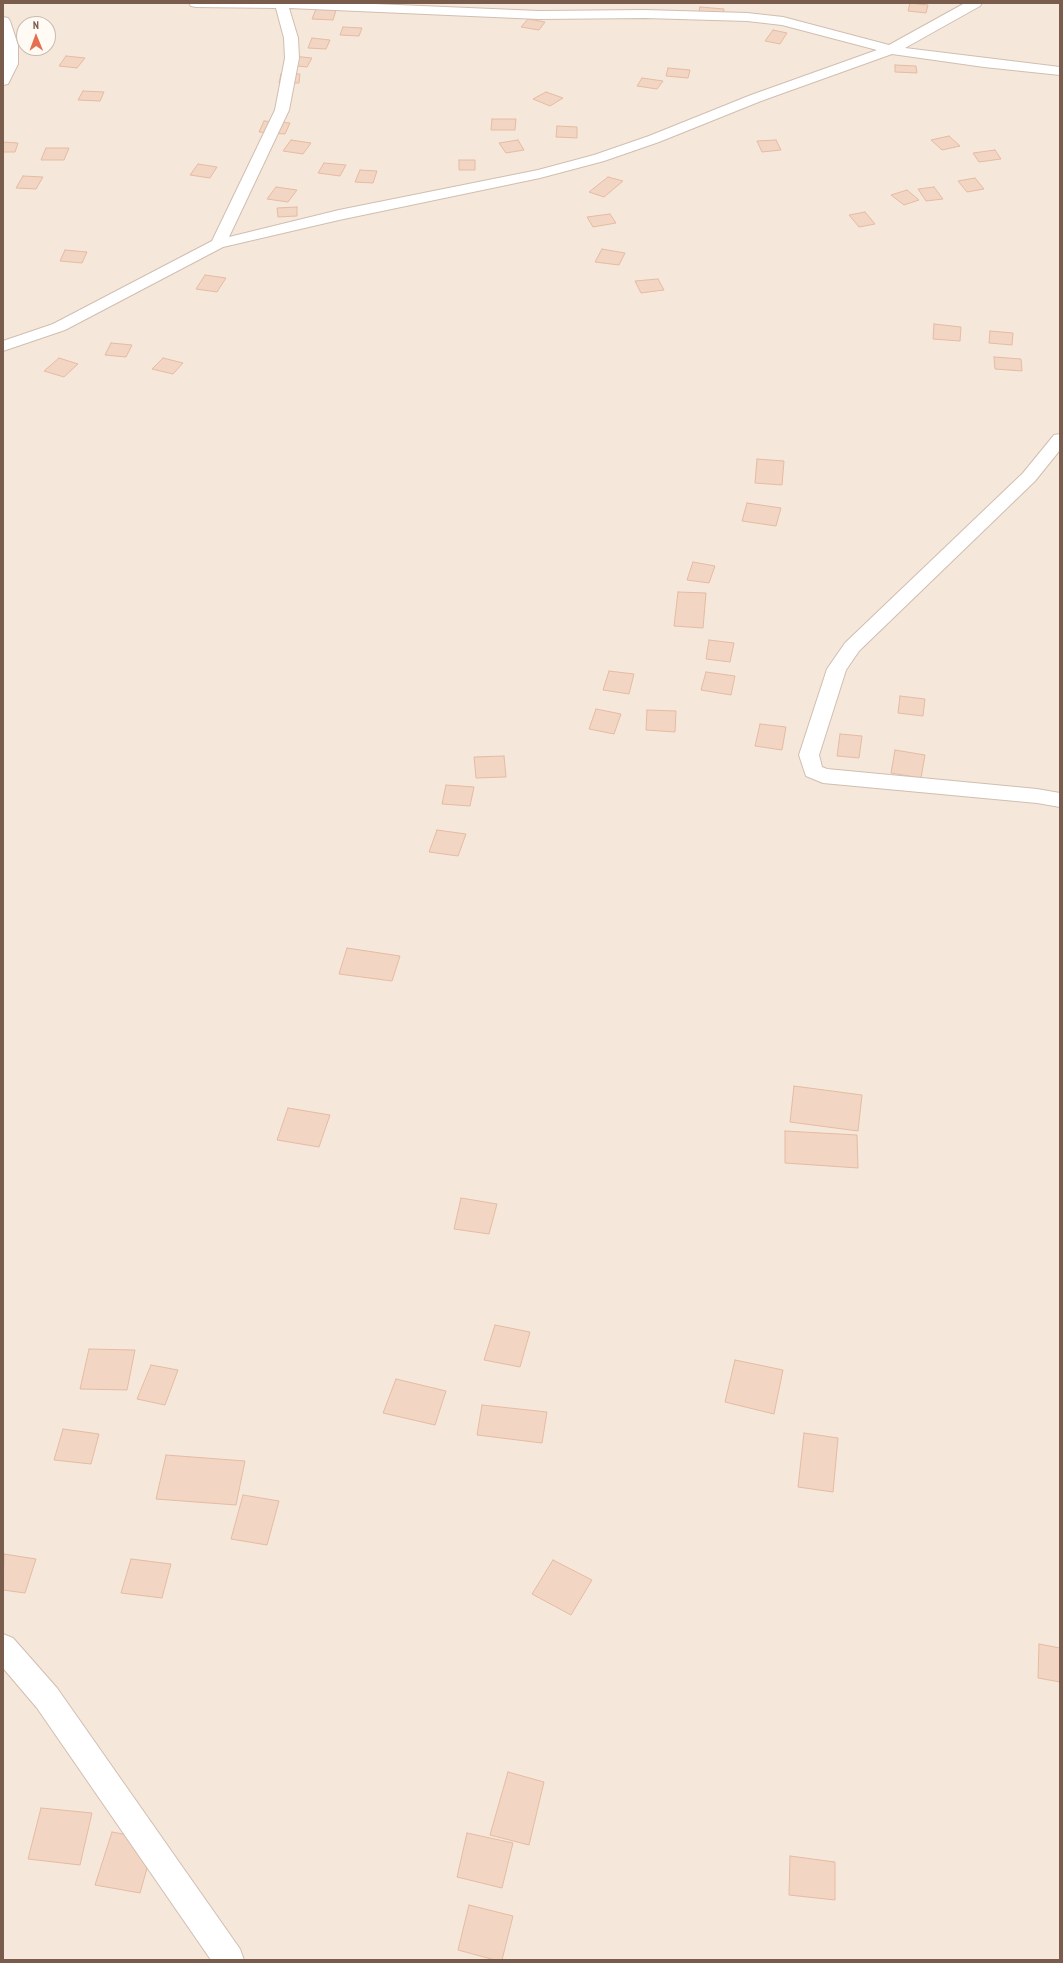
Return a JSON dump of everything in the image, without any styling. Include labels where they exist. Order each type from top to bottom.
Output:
[{"type":"street","points":[[196,3],[281,4],[539,15],[668,14],[747,18],[783,21],[891,50],[984,63],[1060,71]]},
{"type":"street","points":[[3,346],[59,327],[218,244],[339,215],[540,174],[599,158],[654,139],[756,98],[891,50],[975,3]]},
{"type":"street","points":[[218,244],[282,110],[292,58],[292,38],[281,4]]},
{"type":"street","points":[[3,21],[11,46],[12,64],[3,81]]},
{"type":"street","points":[[1060,440],[1029,477],[852,647],[837,669],[809,755],[813,771],[823,776],[1037,796],[1060,800]]},
{"type":"street","points":[[3,1647],[47,1698],[229,1960]]},
{"type":"shaded area","points":[[3,3],[1060,3],[1060,1960],[3,1960]]},
{"type":"building","points":[[910,3],[928,5],[926,13],[908,11]]},
{"type":"building","points":[[700,7],[724,9],[723,17],[698,15]]},
{"type":"building","points":[[316,9],[336,10],[333,20],[312,19]]},
{"type":"building","points":[[528,19],[545,22],[539,30],[521,27]]},
{"type":"building","points":[[343,27],[362,28],[359,36],[340,35]]},
{"type":"building","points":[[773,30],[787,33],[780,44],[765,41]]},
{"type":"building","points":[[312,38],[330,40],[326,49],[308,48]]},
{"type":"building","points":[[66,56],[85,58],[77,68],[59,66]]},
{"type":"building","points":[[293,56],[312,58],[307,67],[288,65]]},
{"type":"building","points":[[895,65],[916,66],[917,73],[895,72]]},
{"type":"building","points":[[668,68],[690,70],[688,78],[666,76]]},
{"type":"building","points":[[281,74],[300,74],[299,83],[279,83]]},
{"type":"building","points":[[642,78],[663,81],[657,89],[637,86]]},
{"type":"building","points":[[83,91],[104,92],[100,101],[78,100]]},
{"type":"building","points":[[546,92],[563,98],[550,106],[533,99]]},
{"type":"building","points":[[492,119],[516,119],[515,130],[491,130]]},
{"type":"building","points":[[264,121],[290,123],[285,134],[259,132]]},
{"type":"building","points":[[557,126],[577,127],[577,138],[556,137]]},
{"type":"building","points":[[949,136],[960,146],[942,150],[931,140]]},
{"type":"building","points":[[291,140],[311,143],[303,154],[283,151]]},
{"type":"building","points":[[518,140],[524,150],[506,153],[499,143]]},
{"type":"building","points":[[776,140],[781,150],[762,152],[757,141]]},
{"type":"building","points":[[3,142],[18,143],[15,152],[3,152]]},
{"type":"building","points":[[46,148],[69,148],[64,160],[41,160]]},
{"type":"building","points":[[995,150],[1001,159],[979,162],[973,153]]},
{"type":"building","points":[[459,160],[475,160],[475,170],[459,170]]},
{"type":"building","points":[[324,163],[346,165],[340,176],[318,173]]},
{"type":"building","points":[[198,164],[217,167],[210,178],[190,175]]},
{"type":"building","points":[[360,170],[377,171],[373,183],[355,182]]},
{"type":"building","points":[[23,176],[43,177],[36,189],[16,188]]},
{"type":"building","points":[[608,177],[623,181],[604,197],[589,192]]},
{"type":"building","points":[[975,178],[984,189],[967,192],[958,181]]},
{"type":"building","points":[[276,187],[297,190],[288,202],[267,199]]},
{"type":"building","points":[[934,187],[943,199],[926,201],[918,189]]},
{"type":"building","points":[[907,190],[919,200],[904,205],[891,195]]},
{"type":"building","points":[[297,207],[297,216],[278,217],[277,208]]},
{"type":"building","points":[[865,212],[875,224],[859,227],[849,215]]},
{"type":"building","points":[[610,214],[616,223],[593,227],[587,217]]},
{"type":"building","points":[[602,249],[625,253],[619,265],[595,262]]},
{"type":"building","points":[[65,250],[87,252],[82,263],[60,261]]},
{"type":"building","points":[[205,275],[226,278],[217,292],[196,289]]},
{"type":"building","points":[[658,279],[664,290],[641,293],[635,281]]},
{"type":"building","points":[[934,324],[961,327],[960,341],[933,339]]},
{"type":"building","points":[[990,331],[1013,333],[1012,345],[989,343]]},
{"type":"building","points":[[111,343],[132,345],[126,357],[105,355]]},
{"type":"building","points":[[994,357],[1021,359],[1022,371],[995,369]]},
{"type":"building","points":[[59,358],[78,364],[64,377],[44,371]]},
{"type":"building","points":[[163,358],[183,363],[173,374],[152,369]]},
{"type":"building","points":[[757,459],[784,461],[782,485],[755,483]]},
{"type":"building","points":[[747,503],[781,508],[776,526],[742,521]]},
{"type":"building","points":[[693,562],[715,566],[709,583],[687,580]]},
{"type":"building","points":[[678,592],[706,593],[703,628],[674,626]]},
{"type":"building","points":[[709,640],[734,643],[730,662],[706,659]]},
{"type":"building","points":[[609,671],[634,674],[629,694],[603,690]]},
{"type":"building","points":[[706,672],[735,676],[731,695],[701,690]]},
{"type":"building","points":[[900,696],[925,699],[923,716],[898,713]]},
{"type":"building","points":[[596,709],[621,714],[614,734],[589,729]]},
{"type":"building","points":[[647,710],[676,711],[675,732],[646,730]]},
{"type":"building","points":[[760,724],[786,727],[782,750],[755,746]]},
{"type":"building","points":[[840,734],[862,736],[859,758],[837,756]]},
{"type":"building","points":[[895,750],[925,755],[921,778],[891,773]]},
{"type":"building","points":[[504,756],[506,777],[476,778],[474,757]]},
{"type":"building","points":[[446,785],[474,787],[470,806],[442,804]]},
{"type":"building","points":[[437,830],[466,834],[458,856],[429,852]]},
{"type":"building","points":[[347,948],[400,956],[392,981],[339,974]]},
{"type":"building","points":[[794,1086],[862,1095],[858,1131],[790,1122]]},
{"type":"building","points":[[288,1108],[330,1115],[319,1147],[277,1140]]},
{"type":"building","points":[[785,1131],[857,1135],[858,1168],[785,1163]]},
{"type":"building","points":[[461,1198],[497,1204],[489,1234],[454,1229]]},
{"type":"building","points":[[495,1325],[530,1332],[520,1367],[484,1360]]},
{"type":"building","points":[[89,1349],[135,1350],[127,1390],[80,1389]]},
{"type":"building","points":[[735,1360],[783,1370],[774,1414],[725,1402]]},
{"type":"building","points":[[151,1365],[178,1370],[165,1405],[137,1399]]},
{"type":"building","points":[[396,1379],[446,1391],[435,1425],[383,1413]]},
{"type":"building","points":[[482,1405],[547,1412],[542,1443],[477,1435]]},
{"type":"building","points":[[63,1429],[99,1434],[91,1464],[54,1460]]},
{"type":"building","points":[[804,1433],[838,1438],[833,1492],[798,1487]]},
{"type":"building","points":[[166,1455],[245,1461],[236,1505],[156,1499]]},
{"type":"building","points":[[243,1495],[279,1501],[267,1545],[231,1539]]},
{"type":"building","points":[[4,1554],[36,1559],[25,1593],[3,1590]]},
{"type":"building","points":[[131,1559],[171,1564],[162,1598],[121,1593]]},
{"type":"building","points":[[553,1560],[592,1580],[571,1615],[532,1594]]},
{"type":"building","points":[[1039,1644],[1060,1648],[1060,1682],[1038,1678]]},
{"type":"building","points":[[508,1772],[544,1782],[529,1845],[490,1835]]},
{"type":"building","points":[[41,1808],[92,1813],[80,1865],[28,1859]]},
{"type":"building","points":[[112,1832],[155,1840],[140,1893],[95,1885]]},
{"type":"building","points":[[467,1833],[513,1843],[502,1888],[457,1877]]},
{"type":"building","points":[[790,1856],[835,1862],[835,1900],[789,1895]]},
{"type":"building","points":[[469,1905],[513,1916],[502,1960],[495,1960],[458,1950]]}]
